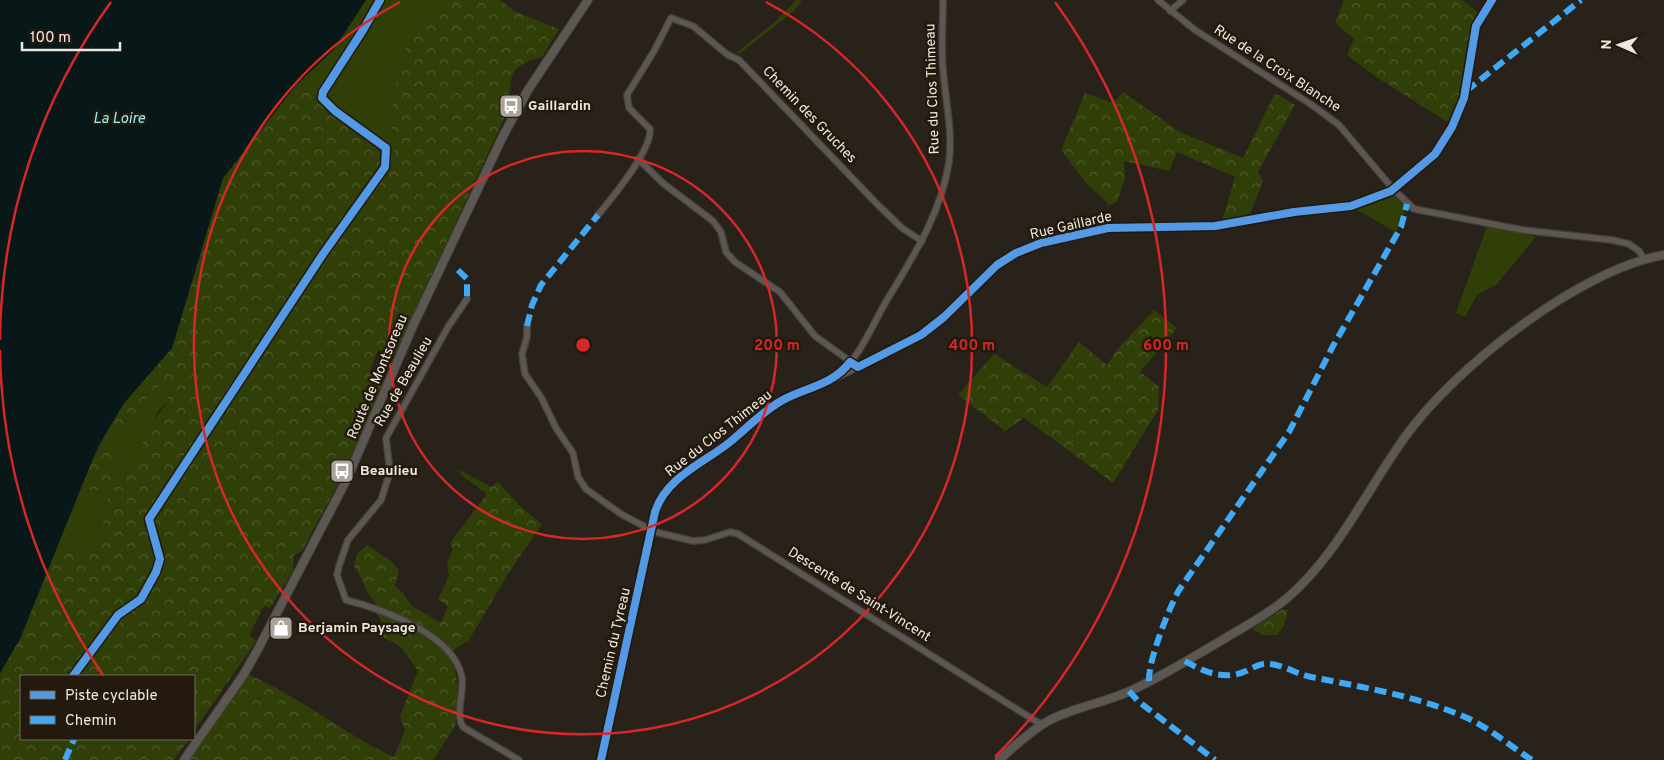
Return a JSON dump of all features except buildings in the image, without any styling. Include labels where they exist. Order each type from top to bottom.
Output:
[{"type":"main road","name":"Route de Montsoreau","points":[[184,760],[239,682],[257,651],[347,479],[412,328],[502,138],[528,90],[588,0]]},
{"type":"main road","points":[[999,760],[1042,724],[1149,681],[1250,623],[1286,599],[1314,570],[1346,528],[1405,437],[1457,378],[1489,350],[1556,303],[1588,285],[1644,259],[1664,256]]},
{"type":"street","name":"Rue du Clos Thimeau","points":[[652,531],[655,512],[661,498],[681,477],[722,448],[756,418],[781,401],[836,377],[850,362],[922,241],[941,198],[949,161],[949,128],[942,66],[943,0]]},
{"type":"street","name":"Rue de la Croix Blanche","points":[[1158,0],[1195,30],[1339,125],[1394,190],[1414,209],[1427,214],[1475,220],[1523,230],[1612,240],[1629,244],[1639,251],[1644,259]]},
{"type":"street","points":[[1170,11],[1183,0]]},
{"type":"street","points":[[1394,190],[1435,154],[1452,128],[1464,98],[1476,26],[1492,0]]},
{"type":"street","name":"Chemin des Gruches","points":[[638,159],[649,139],[650,128],[629,108],[627,95],[654,51],[671,18],[693,26],[728,54],[739,60],[878,206],[902,228],[922,241]]},
{"type":"street","points":[[598,216],[638,159],[664,184],[713,221],[721,232],[726,252],[735,262],[780,292],[810,330],[858,368]]},
{"type":"street","name":"Rue Gaillarde","points":[[836,377],[858,368],[921,335],[936,324],[997,265],[1016,253],[1041,243],[1113,228],[1215,226],[1294,212],[1351,206],[1394,190]]},
{"type":"street","name":"Rue de Beaulieu","points":[[467,299],[448,327],[386,438],[390,472],[382,500],[345,545],[337,573],[346,600],[380,611],[429,635],[445,646],[462,674],[463,688],[460,718],[463,727],[519,760]]},
{"type":"street","name":"Descente de Saint-Vincent","points":[[528,326],[522,354],[525,374],[541,397],[556,428],[573,453],[581,483],[586,489],[621,514],[652,531],[693,540],[706,540],[730,532],[738,534],[1042,724]]},
{"type":"street","name":"Chemin du Tyreau","points":[[601,760],[652,531]]},
{"type":"green space","points":[[366,0],[448,0],[400,58],[394,101],[386,120],[398,140],[394,152],[381,161],[360,138],[303,87],[295,86],[334,49]]},
{"type":"green space","points":[[448,0],[500,0],[514,11],[559,29],[542,57],[522,65],[513,74],[508,110],[394,356],[378,350],[369,372],[385,379],[346,469],[302,551],[294,555],[293,571],[270,608],[264,606],[249,635],[256,641],[195,730],[195,675],[20,675],[20,740],[188,740],[174,760],[0,760],[0,673],[20,639],[56,546],[69,553],[104,544],[107,536],[101,517],[109,494],[107,490],[79,491],[94,457],[108,450],[117,454],[113,474],[118,476],[129,471],[152,423],[168,402],[167,384],[152,391],[128,421],[113,431],[108,430],[124,403],[172,348],[223,178],[295,86],[303,87],[360,138],[381,161],[394,152],[398,139],[386,120],[394,101],[400,58],[414,36]]},
{"type":"green space","points":[[796,0],[802,0],[793,12],[739,54],[736,53],[777,20]]},
{"type":"green space","points":[[1344,0],[1462,0],[1479,13],[1456,112],[1447,122],[1375,76],[1347,55],[1354,39],[1335,23]]},
{"type":"green space","points":[[1123,92],[1180,132],[1243,158],[1275,93],[1295,105],[1258,172],[1263,181],[1248,219],[1221,225],[1235,177],[1177,152],[1169,171],[1124,161],[1125,178],[1117,202],[1107,206],[1108,203],[1086,183],[1061,150],[1085,93],[1113,103]]},
{"type":"green space","points":[[1389,195],[1394,196],[1404,205],[1404,215],[1396,232],[1357,210],[1357,208]]},
{"type":"green space","points":[[1487,226],[1536,237],[1496,285],[1477,295],[1465,317],[1456,313]]},
{"type":"green space","points":[[1154,310],[1177,328],[1140,372],[1159,387],[1158,410],[1113,483],[1024,418],[1005,431],[958,395],[994,354],[1047,387],[1079,342],[1107,365],[1117,350]]},
{"type":"green space","points":[[167,384],[168,402],[159,410],[129,471],[118,476],[112,474],[117,454],[108,450],[94,457],[108,430],[113,431],[128,420],[136,413],[155,388]]},
{"type":"green space","points":[[460,470],[491,487],[498,482],[522,508],[542,524],[508,574],[469,640],[452,651],[459,693],[455,726],[433,760],[189,760],[249,675],[286,694],[394,757],[405,731],[400,716],[418,671],[407,654],[399,646],[381,637],[381,621],[376,612],[377,605],[354,566],[357,554],[367,545],[392,562],[399,570],[395,586],[412,606],[441,623],[448,607],[438,599],[449,577],[447,563],[453,549],[450,543],[487,494],[460,474]]},
{"type":"green space","points":[[107,490],[109,494],[101,517],[107,536],[104,544],[69,553],[56,546],[79,491]]},
{"type":"green space","points":[[1283,609],[1288,610],[1284,626],[1277,635],[1263,635],[1252,629]]},
{"type":"water","name":"La Loire","points":[[0,0],[366,0],[334,49],[295,86],[223,178],[172,348],[124,403],[98,446],[20,639],[0,673]]},
{"type":"marked path","points":[[1466,91],[1581,0]]},
{"type":"marked path","points":[[1149,681],[1155,648],[1179,590],[1289,432],[1333,346],[1401,227],[1407,204]]},
{"type":"marked path","points":[[527,326],[532,305],[541,285],[598,215]]},
{"type":"marked path","points":[[458,270],[467,279],[467,299]]},
{"type":"marked path","points":[[1185,661],[1207,672],[1222,675],[1238,674],[1261,664],[1271,664],[1311,677],[1428,703],[1474,721],[1532,760]]},
{"type":"marked path","points":[[1129,691],[1138,701],[1215,760]]},
{"type":"marked path","points":[[65,760],[74,740]]},
{"type":"cycle path","points":[[74,675],[118,615],[141,599],[156,572],[160,559],[149,519],[323,254],[385,167],[386,148],[335,111],[322,98],[323,92],[380,0]]},
{"type":"cycle path","points":[[601,760],[655,512],[660,500],[677,480],[720,450],[774,405],[790,396],[827,381],[843,370],[850,362],[858,367],[921,335],[944,317],[997,265],[1016,253],[1041,243],[1108,228],[1215,226],[1294,212],[1351,206],[1391,191],[1435,154],[1452,127],[1464,98],[1476,26],[1492,0]]},
{"type":"place","name":"Gaillardin","points":[[511,106]]},
{"type":"place","name":"Beaulieu","points":[[342,471]]},
{"type":"place","name":"Berjamin Paysage","points":[[281,628]]}]
